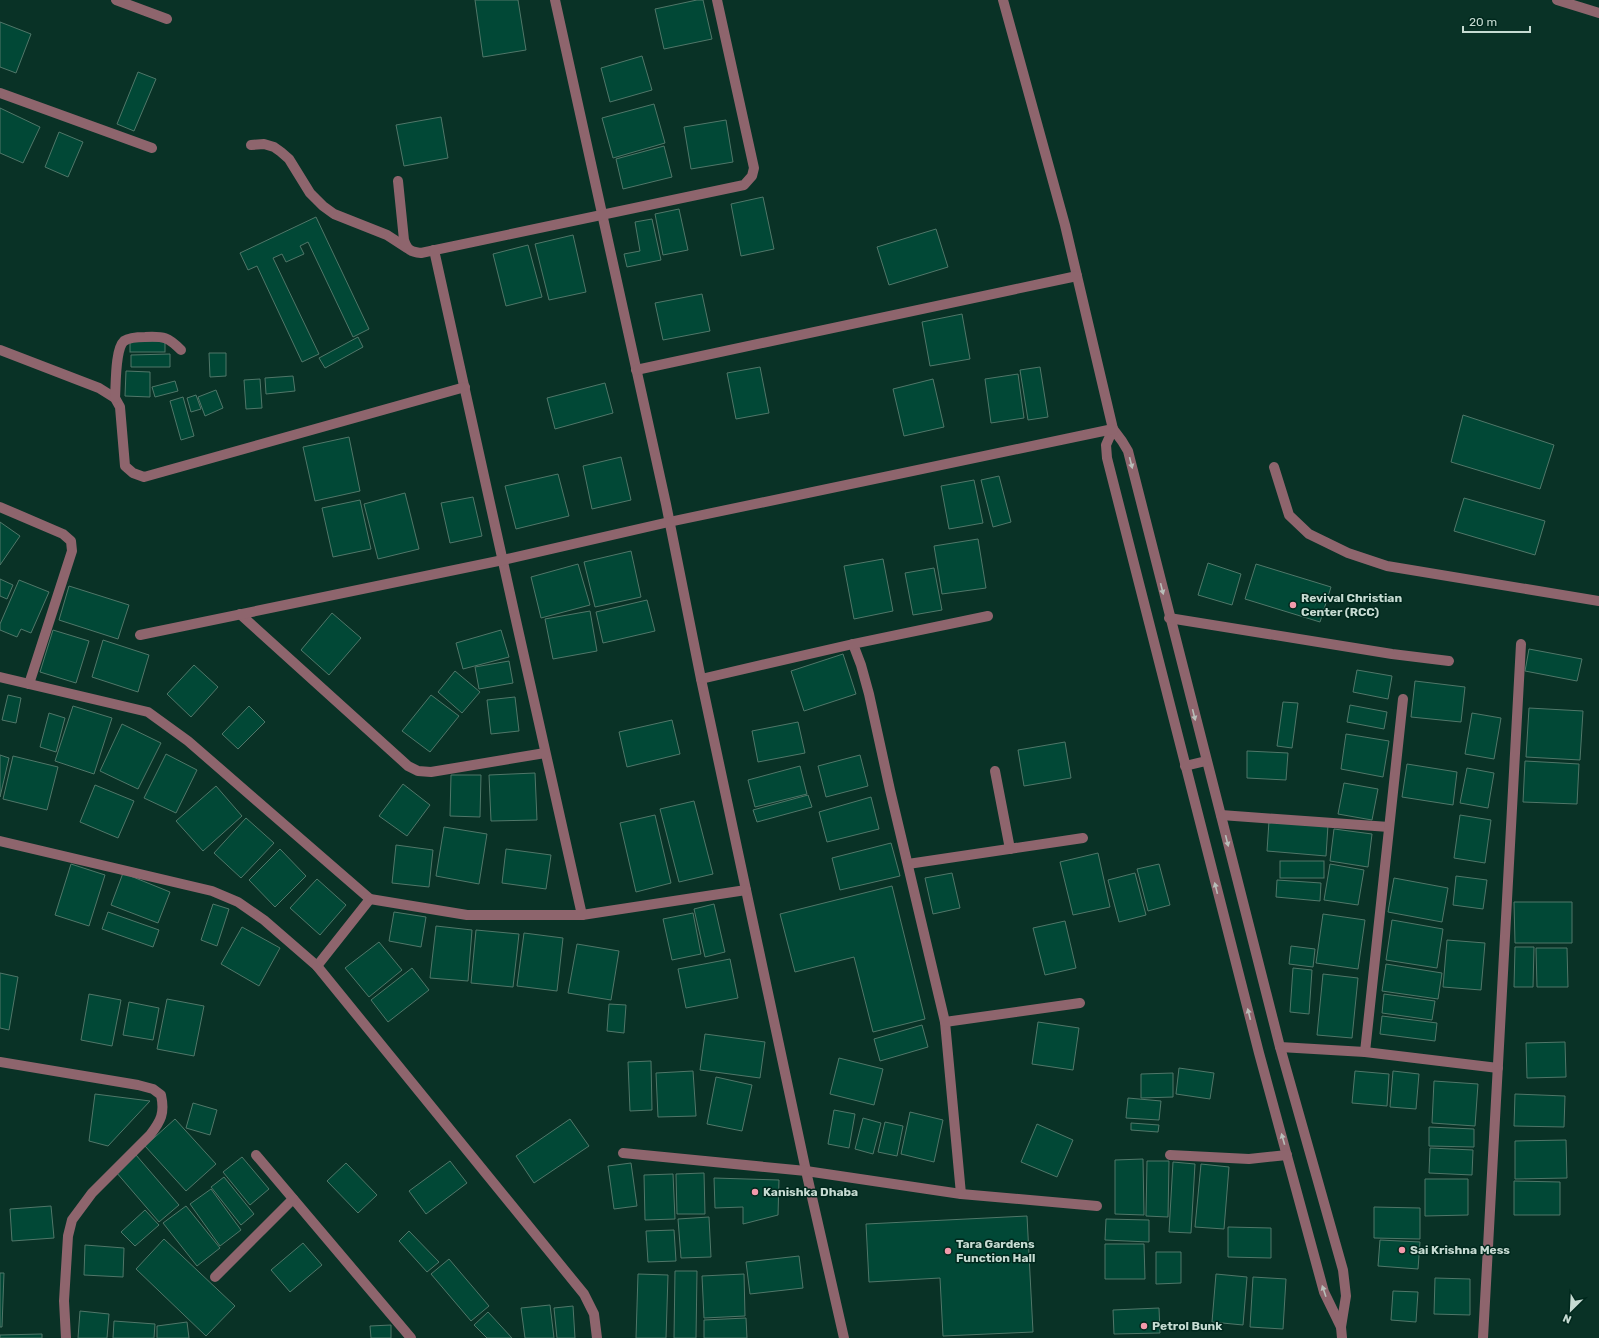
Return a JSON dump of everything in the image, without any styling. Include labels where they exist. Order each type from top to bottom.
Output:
[{"type":"street","points":[[116,0],[167,19]]},
{"type":"street","points":[[555,0],[603,214],[806,1171],[844,1338]]},
{"type":"street","points":[[251,145],[264,144],[274,147],[281,152],[289,159],[310,193],[323,206],[334,214],[387,235],[413,252],[421,253],[744,185],[752,176],[754,168],[717,0]]},
{"type":"street","points":[[1003,0],[1077,276],[1113,429],[1128,451],[1169,618],[1280,1046],[1343,1270],[1346,1296],[1341,1327],[1342,1338]]},
{"type":"street","points":[[1557,0],[1599,14]]},
{"type":"street","points":[[0,93],[152,148]]},
{"type":"street","points":[[398,181],[406,248]]},
{"type":"street","points":[[434,250],[544,753],[582,915]]},
{"type":"street","points":[[636,370],[1077,276]]},
{"type":"street","points":[[115,398],[118,354],[120,345],[126,340],[133,338],[165,337],[171,340],[181,350]]},
{"type":"street","points":[[0,350],[98,388],[115,398],[120,407],[125,466],[133,473],[144,477],[465,387]]},
{"type":"street","points":[[140,635],[503,560],[669,522],[1113,429]]},
{"type":"street","points":[[1113,429],[1106,445],[1107,458],[1185,766],[1259,1054],[1288,1155],[1324,1292],[1341,1327]]},
{"type":"street","points":[[1274,467],[1289,515],[1309,534],[1348,553],[1387,566],[1599,601]]},
{"type":"street","points":[[0,507],[63,534],[71,541],[72,551],[29,684]]},
{"type":"street","points":[[240,614],[408,766],[418,771],[431,772],[544,753]]},
{"type":"street","points":[[701,679],[853,644],[988,616]]},
{"type":"street","points":[[1169,618],[1392,654],[1449,661]]},
{"type":"street","points":[[853,644],[861,665],[869,694],[890,790],[945,1022],[961,1194]]},
{"type":"street","points":[[1483,1338],[1521,644]]},
{"type":"street","points":[[0,677],[148,712],[188,741],[370,899],[467,915],[582,915],[746,890]]},
{"type":"street","points":[[1365,1052],[1403,699]]},
{"type":"street","points":[[1185,766],[1206,761]]},
{"type":"street","points":[[995,771],[1010,849]]},
{"type":"street","points":[[1221,814],[1389,827]]},
{"type":"street","points":[[908,864],[1083,838]]},
{"type":"street","points":[[0,841],[212,891],[238,902],[251,911],[317,966],[584,1294],[594,1314],[597,1338]]},
{"type":"street","points":[[317,966],[370,899]]},
{"type":"street","points":[[945,1022],[1080,1004]]},
{"type":"street","points":[[1280,1046],[1365,1052],[1498,1068]]},
{"type":"street","points":[[0,1062],[138,1085],[153,1089],[161,1095],[164,1106],[158,1125],[150,1135],[92,1193],[72,1220],[68,1236],[64,1301],[66,1338]]},
{"type":"street","points":[[623,1153],[806,1171],[961,1194],[1097,1206]]},
{"type":"street","points":[[256,1155],[411,1338]]},
{"type":"street","points":[[1170,1155],[1249,1159],[1288,1155]]},
{"type":"street","points":[[215,1276],[293,1199]]},
{"type":"building","points":[[475,0],[518,0],[526,50],[483,57]]},
{"type":"building","points":[[703,0],[712,39],[664,49],[655,9]]},
{"type":"building","points":[[0,22],[31,34],[16,73],[0,67]]},
{"type":"building","points":[[642,56],[652,90],[610,102],[601,68]]},
{"type":"building","points":[[138,72],[156,79],[134,131],[117,124]]},
{"type":"building","points":[[654,104],[665,143],[613,158],[602,118]]},
{"type":"building","points":[[0,108],[40,127],[23,163],[0,153]]},
{"type":"building","points":[[441,117],[448,158],[404,166],[396,125]]},
{"type":"building","points":[[726,120],[733,162],[691,169],[684,127]]},
{"type":"building","points":[[59,132],[83,142],[68,177],[45,167]]},
{"type":"building","points":[[664,146],[672,177],[623,189],[616,159]]},
{"type":"building","points":[[763,197],[774,249],[741,256],[731,204]]},
{"type":"building","points":[[679,209],[688,250],[663,255],[655,214]]},
{"type":"building","points":[[316,217],[369,329],[353,337],[308,242],[300,246],[304,254],[286,262],[282,254],[273,258],[319,354],[302,362],[257,266],[248,270],[240,253]]},
{"type":"building","points":[[652,219],[661,260],[627,267],[624,254],[640,251],[635,222]]},
{"type":"building","points":[[936,229],[948,267],[889,285],[877,247]]},
{"type":"building","points":[[573,235],[586,292],[549,300],[535,244]]},
{"type":"building","points":[[528,245],[542,297],[506,306],[493,254]]},
{"type":"building","points":[[702,294],[710,331],[663,340],[655,303]]},
{"type":"building","points":[[962,314],[970,359],[930,366],[922,322]]},
{"type":"building","points":[[358,337],[363,347],[325,368],[319,358]]},
{"type":"building","points":[[130,341],[165,341],[165,352],[130,352]]},
{"type":"building","points":[[209,353],[226,353],[226,376],[210,377]]},
{"type":"building","points":[[170,354],[170,367],[131,367],[131,355]]},
{"type":"building","points":[[760,367],[769,413],[736,419],[727,373]]},
{"type":"building","points":[[1040,367],[1048,417],[1028,420],[1020,370]]},
{"type":"building","points":[[126,371],[150,372],[150,397],[125,396]]},
{"type":"building","points":[[1018,374],[1024,418],[991,423],[985,379]]},
{"type":"building","points":[[293,376],[295,391],[266,394],[265,378]]},
{"type":"building","points":[[260,379],[262,408],[246,409],[244,380]]},
{"type":"building","points":[[933,379],[944,427],[904,436],[893,389]]},
{"type":"building","points":[[175,381],[178,391],[155,397],[152,387]]},
{"type":"building","points":[[605,383],[613,413],[555,429],[547,398]]},
{"type":"building","points":[[216,390],[223,408],[205,416],[198,397]]},
{"type":"building","points":[[196,395],[201,409],[191,412],[187,398]]},
{"type":"building","points":[[183,397],[194,436],[181,440],[170,401]]},
{"type":"building","points":[[1463,415],[1554,445],[1540,489],[1451,462]]},
{"type":"building","points":[[349,437],[360,491],[315,501],[303,447]]},
{"type":"building","points":[[621,457],[631,500],[592,509],[583,466]]},
{"type":"building","points":[[558,474],[569,516],[516,529],[505,486]]},
{"type":"building","points":[[999,476],[1011,522],[993,527],[981,480]]},
{"type":"building","points":[[974,480],[983,523],[949,529],[941,486]]},
{"type":"building","points":[[405,493],[419,549],[378,559],[364,504]]},
{"type":"building","points":[[473,497],[482,536],[450,543],[441,503]]},
{"type":"building","points":[[1464,498],[1545,521],[1535,555],[1454,531]]},
{"type":"building","points":[[360,500],[371,549],[333,557],[322,508]]},
{"type":"building","points":[[0,522],[20,536],[0,565]]},
{"type":"building","points":[[978,539],[986,588],[942,594],[934,546]]},
{"type":"building","points":[[631,551],[641,597],[595,607],[584,562]]},
{"type":"building","points":[[883,559],[893,611],[854,619],[844,566]]},
{"type":"building","points":[[1208,563],[1241,574],[1232,605],[1198,595]]},
{"type":"building","points":[[578,564],[590,605],[541,618],[531,577]]},
{"type":"building","points":[[1256,564],[1331,587],[1320,622],[1245,599]]},
{"type":"building","points":[[934,568],[942,610],[913,615],[905,573]]},
{"type":"building","points":[[0,579],[13,585],[7,599],[0,596]]},
{"type":"building","points":[[19,580],[49,592],[31,633],[21,629],[17,637],[0,630],[0,624]]},
{"type":"building","points":[[69,586],[129,605],[118,639],[59,620]]},
{"type":"building","points":[[647,600],[655,631],[603,643],[596,612]]},
{"type":"building","points":[[590,611],[597,651],[553,659],[545,619]]},
{"type":"building","points":[[332,613],[361,638],[329,675],[301,650]]},
{"type":"building","points":[[53,630],[89,641],[76,683],[40,672]]},
{"type":"building","points":[[501,630],[509,657],[463,669],[456,643]]},
{"type":"building","points":[[103,640],[149,655],[138,692],[92,677]]},
{"type":"building","points":[[1529,649],[1582,659],[1577,681],[1525,671]]},
{"type":"building","points":[[843,654],[856,694],[804,711],[791,671]]},
{"type":"building","points":[[509,661],[513,683],[479,689],[475,667]]},
{"type":"building","points":[[194,665],[218,687],[191,717],[167,694]]},
{"type":"building","points":[[1357,670],[1392,676],[1388,699],[1353,692]]},
{"type":"building","points":[[455,671],[480,692],[462,713],[438,692]]},
{"type":"building","points":[[1415,681],[1465,687],[1461,722],[1411,717]]},
{"type":"building","points":[[8,695],[21,698],[16,723],[2,720]]},
{"type":"building","points":[[431,695],[459,716],[430,752],[402,731]]},
{"type":"building","points":[[515,697],[519,731],[491,734],[487,700]]},
{"type":"building","points":[[1283,702],[1298,703],[1292,748],[1277,746]]},
{"type":"building","points":[[1350,705],[1387,712],[1384,729],[1347,722]]},
{"type":"building","points":[[73,706],[112,718],[94,774],[55,761]]},
{"type":"building","points":[[249,706],[265,722],[238,749],[222,734]]},
{"type":"building","points":[[1529,708],[1583,711],[1580,760],[1526,757]]},
{"type":"building","points":[[49,713],[65,718],[56,752],[40,747]]},
{"type":"building","points":[[1472,713],[1501,718],[1494,759],[1465,754]]},
{"type":"building","points":[[672,720],[680,754],[627,767],[619,732]]},
{"type":"building","points":[[798,722],[805,753],[758,762],[752,731]]},
{"type":"building","points":[[122,724],[161,743],[138,789],[100,771]]},
{"type":"building","points":[[1346,734],[1389,741],[1383,777],[1341,769]]},
{"type":"building","points":[[1065,742],[1071,778],[1024,786],[1018,750]]},
{"type":"building","points":[[1247,751],[1288,753],[1286,780],[1247,778]]},
{"type":"building","points":[[166,754],[197,770],[176,813],[144,798]]},
{"type":"building","points":[[0,755],[9,758],[0,797]]},
{"type":"building","points":[[860,755],[868,786],[826,797],[818,766]]},
{"type":"building","points":[[13,756],[58,767],[47,810],[3,799]]},
{"type":"building","points":[[1525,761],[1579,764],[1577,804],[1523,802]]},
{"type":"building","points":[[1407,764],[1457,772],[1453,805],[1402,797]]},
{"type":"building","points":[[800,766],[807,794],[755,807],[748,780]]},
{"type":"building","points":[[1467,768],[1494,773],[1488,808],[1460,803]]},
{"type":"building","points":[[535,773],[537,820],[491,821],[489,775]]},
{"type":"building","points":[[451,775],[481,775],[480,817],[450,816]]},
{"type":"building","points":[[1344,783],[1378,789],[1372,820],[1338,814]]},
{"type":"building","points":[[403,784],[430,805],[407,836],[379,816]]},
{"type":"building","points":[[95,785],[134,801],[118,838],[80,822]]},
{"type":"building","points":[[216,786],[242,816],[203,851],[176,821]]},
{"type":"building","points":[[808,795],[812,807],[757,822],[753,810]]},
{"type":"building","points":[[871,797],[879,829],[827,842],[819,812]]},
{"type":"building","points":[[694,801],[713,874],[679,882],[660,809]]},
{"type":"building","points":[[655,815],[671,883],[636,892],[620,823]]},
{"type":"building","points":[[1460,815],[1491,820],[1485,863],[1454,858]]},
{"type":"building","points":[[246,818],[274,843],[241,878],[214,853]]},
{"type":"building","points":[[1269,821],[1328,825],[1326,856],[1267,851]]},
{"type":"building","points":[[444,827],[487,834],[479,884],[436,876]]},
{"type":"building","points":[[1334,829],[1372,834],[1368,867],[1330,861]]},
{"type":"building","points":[[891,843],[900,876],[840,890],[832,858]]},
{"type":"building","points":[[396,845],[433,850],[429,887],[392,883]]},
{"type":"building","points":[[280,849],[306,876],[275,907],[249,880]]},
{"type":"building","points":[[506,849],[551,855],[546,889],[502,883]]},
{"type":"building","points":[[1098,853],[1110,907],[1073,915],[1060,862]]},
{"type":"building","points":[[1280,861],[1324,861],[1324,878],[1280,878]]},
{"type":"building","points":[[71,864],[105,875],[89,926],[55,915]]},
{"type":"building","points":[[1159,864],[1170,905],[1148,911],[1137,869]]},
{"type":"building","points":[[1330,864],[1364,870],[1358,905],[1324,900]]},
{"type":"building","points":[[123,873],[170,892],[158,923],[111,905]]},
{"type":"building","points":[[952,873],[960,908],[933,914],[925,878]]},
{"type":"building","points":[[1135,873],[1146,915],[1119,922],[1108,880]]},
{"type":"building","points":[[1456,876],[1487,880],[1483,909],[1453,905]]},
{"type":"building","points":[[1394,878],[1448,888],[1442,922],[1388,912]]},
{"type":"building","points":[[317,879],[346,905],[320,935],[290,908]]},
{"type":"building","points":[[1277,880],[1321,883],[1320,901],[1276,897]]},
{"type":"building","points":[[892,886],[925,1019],[873,1032],[854,957],[795,972],[780,914]]},
{"type":"building","points":[[1514,902],[1572,902],[1572,943],[1515,943]]},
{"type":"building","points":[[213,904],[229,909],[217,946],[201,940]]},
{"type":"building","points":[[714,904],[725,952],[705,957],[694,909]]},
{"type":"building","points":[[108,912],[159,930],[153,947],[102,929]]},
{"type":"building","points":[[394,912],[426,917],[421,947],[389,941]]},
{"type":"building","points":[[693,913],[701,954],[672,960],[663,919]]},
{"type":"building","points":[[1323,914],[1365,920],[1358,969],[1316,963]]},
{"type":"building","points":[[1392,920],[1443,929],[1437,968],[1386,960]]},
{"type":"building","points":[[1065,921],[1076,968],[1045,975],[1033,928]]},
{"type":"building","points":[[436,926],[472,930],[468,981],[430,978]]},
{"type":"building","points":[[242,927],[280,948],[259,986],[221,964]]},
{"type":"building","points":[[476,930],[519,934],[513,987],[471,983]]},
{"type":"building","points":[[524,933],[563,938],[557,991],[517,986]]},
{"type":"building","points":[[1447,940],[1485,943],[1481,990],[1443,987]]},
{"type":"building","points":[[379,942],[402,970],[369,997],[345,968]]},
{"type":"building","points":[[577,944],[619,951],[611,1000],[568,993]]},
{"type":"building","points":[[1291,946],[1315,949],[1313,967],[1289,964]]},
{"type":"building","points":[[1515,947],[1534,947],[1533,987],[1514,987]]},
{"type":"building","points":[[1536,948],[1567,948],[1568,987],[1537,987]]},
{"type":"building","points":[[730,959],[738,998],[686,1008],[678,969]]},
{"type":"building","points":[[1386,964],[1442,973],[1438,999],[1382,991]]},
{"type":"building","points":[[412,968],[429,990],[388,1022],[371,1000]]},
{"type":"building","points":[[1293,968],[1312,970],[1309,1014],[1290,1012]]},
{"type":"building","points":[[0,973],[18,977],[9,1030],[0,1028]]},
{"type":"building","points":[[1323,974],[1358,978],[1352,1038],[1317,1035]]},
{"type":"building","points":[[89,994],[121,1000],[112,1046],[81,1040]]},
{"type":"building","points":[[1384,994],[1435,1001],[1432,1020],[1382,1013]]},
{"type":"building","points":[[167,999],[204,1006],[194,1056],[157,1049]]},
{"type":"building","points":[[129,1002],[159,1008],[153,1040],[123,1035]]},
{"type":"building","points":[[609,1004],[626,1005],[624,1033],[607,1031]]},
{"type":"building","points":[[1382,1016],[1437,1023],[1435,1041],[1380,1034]]},
{"type":"building","points":[[1038,1022],[1079,1028],[1073,1070],[1032,1064]]},
{"type":"building","points":[[922,1025],[928,1047],[880,1061],[874,1039]]},
{"type":"building","points":[[705,1034],[765,1042],[760,1078],[700,1070]]},
{"type":"building","points":[[1565,1042],[1566,1077],[1527,1078],[1526,1043]]},
{"type":"building","points":[[839,1058],[883,1069],[874,1105],[830,1094]]},
{"type":"building","points":[[651,1061],[652,1110],[630,1111],[628,1062]]},
{"type":"building","points":[[1179,1068],[1214,1073],[1210,1099],[1176,1094]]},
{"type":"building","points":[[693,1071],[696,1116],[658,1117],[656,1073]]},
{"type":"building","points":[[1355,1071],[1389,1074],[1387,1106],[1352,1103]]},
{"type":"building","points":[[1393,1071],[1419,1074],[1416,1109],[1390,1107]]},
{"type":"building","points":[[1173,1073],[1173,1097],[1141,1098],[1141,1074]]},
{"type":"building","points":[[716,1077],[752,1085],[742,1131],[707,1124]]},
{"type":"building","points":[[1434,1081],[1478,1084],[1475,1126],[1432,1123]]},
{"type":"building","points":[[95,1094],[150,1101],[108,1146],[89,1141]]},
{"type":"building","points":[[1515,1094],[1565,1096],[1564,1127],[1514,1126]]},
{"type":"building","points":[[1128,1098],[1161,1101],[1159,1120],[1126,1118]]},
{"type":"building","points":[[193,1103],[217,1110],[210,1135],[186,1128]]},
{"type":"building","points":[[834,1110],[855,1114],[849,1148],[828,1144]]},
{"type":"building","points":[[910,1112],[943,1120],[934,1162],[901,1154]]},
{"type":"building","points":[[863,1118],[881,1123],[873,1154],[855,1149]]},
{"type":"building","points":[[175,1119],[216,1164],[186,1191],[145,1146]]},
{"type":"building","points":[[570,1119],[589,1146],[534,1183],[516,1156]]},
{"type":"building","points":[[885,1122],[903,1126],[897,1156],[878,1152]]},
{"type":"building","points":[[1131,1123],[1159,1125],[1158,1132],[1131,1130]]},
{"type":"building","points":[[1037,1124],[1073,1140],[1057,1177],[1021,1162]]},
{"type":"building","points":[[1429,1127],[1474,1129],[1474,1147],[1429,1146]]},
{"type":"building","points":[[1566,1140],[1567,1178],[1515,1179],[1515,1141]]},
{"type":"building","points":[[1430,1148],[1473,1150],[1472,1175],[1429,1173]]},
{"type":"building","points":[[136,1155],[179,1205],[159,1222],[116,1172]]},
{"type":"building","points":[[242,1157],[269,1189],[250,1205],[223,1172]]},
{"type":"building","points":[[1143,1159],[1144,1215],[1115,1214],[1115,1160]]},
{"type":"building","points":[[450,1161],[467,1183],[426,1214],[409,1191]]},
{"type":"building","points":[[1147,1161],[1169,1161],[1168,1217],[1146,1216]]},
{"type":"building","points":[[1173,1162],[1195,1164],[1191,1233],[1169,1232]]},
{"type":"building","points":[[346,1163],[377,1195],[358,1213],[327,1181]]},
{"type":"building","points":[[631,1163],[637,1206],[614,1209],[608,1166]]},
{"type":"building","points":[[1201,1164],[1229,1167],[1224,1229],[1195,1227]]},
{"type":"building","points":[[704,1173],[705,1214],[677,1214],[676,1174]]},
{"type":"building","points":[[673,1174],[675,1219],[645,1220],[644,1175]]},
{"type":"building","points":[[224,1177],[254,1214],[241,1225],[211,1187]]},
{"type":"building","points":[[714,1178],[779,1180],[778,1215],[743,1224],[743,1207],[715,1208]]},
{"type":"building","points":[[1425,1179],[1468,1179],[1468,1215],[1425,1216]]},
{"type":"building","points":[[1514,1181],[1560,1182],[1560,1215],[1514,1215]]},
{"type":"building","points":[[211,1189],[241,1230],[220,1246],[190,1204]]},
{"type":"building","points":[[51,1206],[54,1238],[12,1241],[10,1209]]},
{"type":"building","points":[[186,1206],[220,1248],[197,1266],[163,1223]]},
{"type":"building","points":[[1374,1207],[1420,1208],[1420,1239],[1374,1238]]},
{"type":"building","points":[[145,1210],[159,1225],[135,1246],[121,1232]]},
{"type":"building","name":"Tara Gardens Function Hall","points":[[1027,1216],[1033,1332],[943,1336],[940,1278],[869,1282],[866,1224]]},
{"type":"building","points":[[709,1217],[711,1257],[681,1258],[678,1219]]},
{"type":"building","points":[[1106,1219],[1149,1220],[1149,1242],[1105,1240]]},
{"type":"building","points":[[1228,1227],[1271,1228],[1271,1258],[1228,1257]]},
{"type":"building","points":[[674,1230],[676,1261],[648,1262],[646,1231]]},
{"type":"building","points":[[409,1231],[439,1262],[427,1272],[399,1241]]},
{"type":"building","points":[[164,1239],[235,1306],[206,1336],[136,1269]]},
{"type":"building","points":[[1380,1240],[1420,1242],[1418,1269],[1378,1266]]},
{"type":"building","points":[[303,1243],[322,1265],[290,1292],[271,1270]]},
{"type":"building","points":[[1105,1244],[1144,1244],[1145,1279],[1105,1279]]},
{"type":"building","points":[[85,1245],[124,1248],[123,1277],[84,1275]]},
{"type":"building","points":[[1156,1252],[1181,1252],[1181,1283],[1156,1284]]},
{"type":"building","points":[[799,1256],[803,1288],[750,1294],[746,1262]]},
{"type":"building","points":[[449,1259],[489,1306],[471,1321],[431,1274]]},
{"type":"building","points":[[675,1271],[697,1271],[696,1338],[674,1338]]},
{"type":"building","points":[[0,1273],[4,1273],[2,1327],[0,1327]]},
{"type":"building","points":[[638,1274],[668,1275],[666,1338],[636,1338]]},
{"type":"building","points":[[744,1274],[745,1316],[704,1318],[702,1276]]},
{"type":"building","points":[[1216,1274],[1247,1277],[1243,1325],[1212,1322]]},
{"type":"building","points":[[1253,1277],[1286,1279],[1283,1329],[1250,1327]]},
{"type":"building","points":[[1435,1278],[1470,1279],[1470,1315],[1434,1314]]},
{"type":"building","points":[[1393,1291],[1418,1292],[1416,1322],[1391,1320]]},
{"type":"building","points":[[550,1305],[554,1338],[525,1338],[521,1308]]},
{"type":"building","points":[[573,1306],[575,1338],[557,1338],[554,1308]]},
{"type":"building","points":[[1159,1308],[1160,1333],[1114,1334],[1113,1310]]},
{"type":"building","points":[[80,1311],[109,1314],[107,1338],[78,1338]]},
{"type":"building","points":[[488,1312],[512,1338],[487,1338],[474,1325]]},
{"type":"building","points":[[746,1318],[747,1338],[704,1338],[704,1320]]},
{"type":"building","points":[[114,1321],[155,1324],[154,1338],[113,1338]]},
{"type":"building","points":[[187,1322],[189,1338],[157,1338],[157,1326]]},
{"type":"building","points":[[391,1325],[391,1338],[371,1338],[370,1326]]},
{"type":"building","points":[[42,1334],[42,1338],[0,1338],[0,1335]]},
{"type":"place","name":"Revival Christian Center (RCC)","points":[[1293,605]]},
{"type":"place","name":"Kanishka Dhaba","points":[[755,1192]]},
{"type":"place","name":"Sai Krishna Mess","points":[[1402,1250]]},
{"type":"place","name":"Tara Gardens Function Hall","points":[[948,1251]]},
{"type":"place","name":"Petrol Bunk","points":[[1144,1326]]}]
